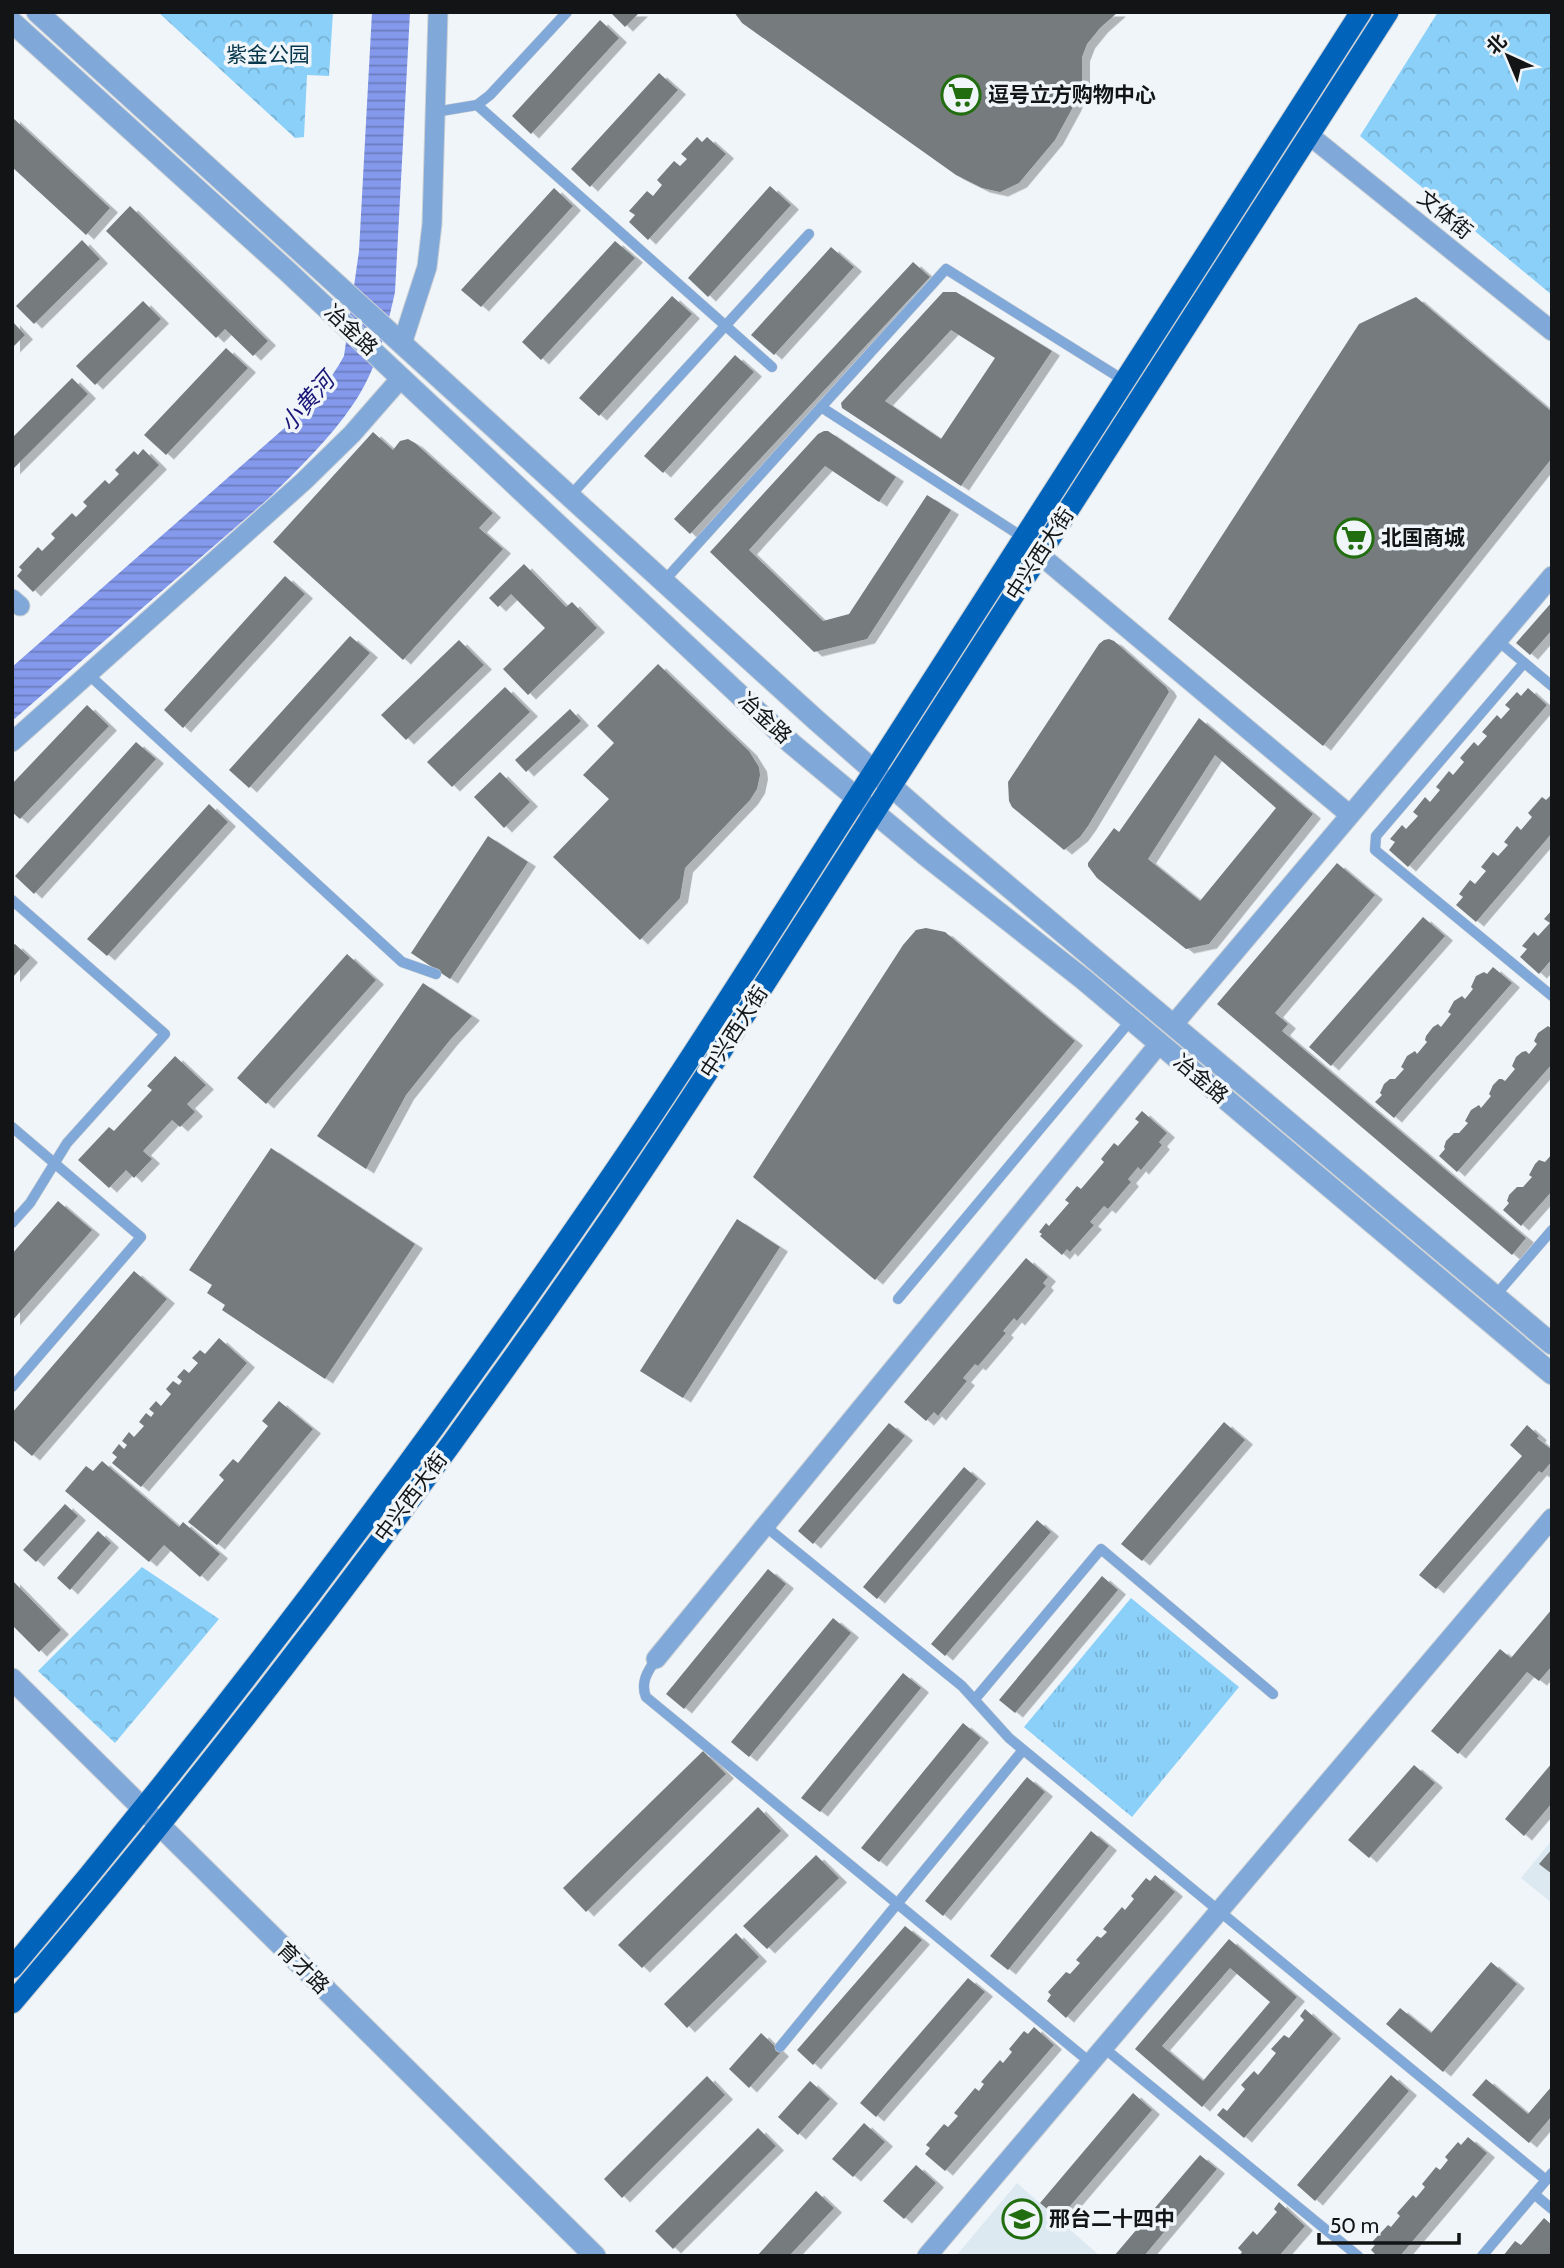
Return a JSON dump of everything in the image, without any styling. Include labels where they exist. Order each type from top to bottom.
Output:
[{"type":"main road","name":"中兴西大街","points":[[12,1968],[143,1809],[312,1592],[531,1292],[652,1117],[1361,12]]},
{"type":"main road","name":"中兴西大街","points":[[12,2003],[159,1825],[330,1606],[542,1316],[678,1118],[1388,12]]},
{"type":"street","name":"冶金路","points":[[37,12],[891,786],[1552,1344]]},
{"type":"street","points":[[396,338],[427,267],[432,224],[438,12]]},
{"type":"street","name":"冶金路","points":[[12,22],[382,359],[792,744],[1131,1020],[1552,1374]]},
{"type":"street","name":"文体街","points":[[1309,135],[1552,331]]},
{"type":"street","points":[[12,741],[304,481],[352,434],[401,379]]},
{"type":"street","points":[[1040,555],[1350,815]]},
{"type":"street","points":[[1173,1025],[1552,576]]},
{"type":"street","points":[[656,1659],[1159,1044]]},
{"type":"street","points":[[928,2256],[1552,1518]]},
{"type":"street","name":"育才路","points":[[12,1679],[595,2256]]},
{"type":"lane","points":[[435,112],[477,106],[567,12]]},
{"type":"lane","points":[[477,106],[772,367]]},
{"type":"lane","points":[[570,496],[808,234]]},
{"type":"lane","points":[[664,581],[946,269],[1125,381]]},
{"type":"lane","points":[[821,407],[1024,538]]},
{"type":"lane","points":[[1496,640],[1552,686]]},
{"type":"lane","points":[[1524,663],[1376,836],[1374,845],[1375,850],[1552,996]]},
{"type":"lane","points":[[88,674],[402,962],[436,974]]},
{"type":"lane","points":[[12,900],[165,1034],[67,1143],[30,1203],[12,1223]]},
{"type":"lane","points":[[898,1298],[1131,1020]]},
{"type":"lane","points":[[12,1127],[141,1237],[12,1387]]},
{"type":"lane","points":[[1495,1296],[1552,1230]]},
{"type":"lane","points":[[765,1526],[962,1686],[1023,1750],[1549,2176],[1482,2256]]},
{"type":"lane","points":[[975,1699],[1101,1549],[1273,1694]]},
{"type":"lane","points":[[656,1659],[644,1679],[646,1697],[1091,2063]]},
{"type":"lane","points":[[780,2046],[1023,1750]]},
{"type":"lane","points":[[1104,2048],[1357,2256]]},
{"type":"lane","points":[[1534,2194],[1552,2209]]},
{"type":"shaded area","points":[[372,12],[410,12],[395,292],[375,364],[362,391],[335,429],[268,499],[12,721],[12,667],[297,417],[323,388],[344,356],[359,251]]},
{"type":"shaded area","points":[[1552,1840],[1552,1903],[1521,1878]]},
{"type":"shaded area","name":"邢台二十四中","points":[[1017,2183],[1100,2256],[956,2256]]},
{"type":"green space","name":"紫金公园","points":[[158,12],[333,12],[329,76],[307,75],[304,137],[295,138]]},
{"type":"green space","points":[[1438,12],[1552,12],[1552,295],[1360,136]]},
{"type":"green space","points":[[142,1567],[219,1619],[115,1743],[38,1671]]},
{"type":"green space","points":[[1131,1598],[1239,1687],[1132,1817],[1024,1727]]},
{"type":"building","points":[[610,12],[640,12],[625,27]]},
{"type":"building","name":"逗号立方购物中心","points":[[734,12],[1118,12],[1087,44],[1082,57],[1082,84],[1055,140],[1019,183],[1000,192],[982,188],[956,175],[742,23]]},
{"type":"building","points":[[600,20],[619,38],[531,134],[512,116]]},
{"type":"building","points":[[659,73],[678,90],[590,187],[571,169]]},
{"type":"building","points":[[12,117],[110,208],[86,235],[12,167]]},
{"type":"building","points":[[697,137],[702,142],[707,137],[726,154],[648,240],[629,222],[635,215],[629,211],[647,191],[653,196],[662,185],[657,180],[674,161],[680,166],[687,159],[681,154]]},
{"type":"building","points":[[770,186],[791,205],[708,297],[688,278]]},
{"type":"building","points":[[554,188],[573,206],[481,307],[461,290]]},
{"type":"building","points":[[130,206],[268,341],[253,356],[225,329],[216,338],[106,231]]},
{"type":"building","points":[[82,240],[100,259],[34,324],[16,306]]},
{"type":"building","points":[[615,241],[635,258],[541,360],[522,342]]},
{"type":"building","points":[[831,247],[854,267],[774,355],[751,335]]},
{"type":"building","points":[[913,262],[930,277],[690,534],[674,519]]},
{"type":"building","points":[[943,292],[956,292],[1052,351],[961,486],[842,408],[841,403]],"holes":[[[951,330],[995,358],[941,439],[885,401]]]},
{"type":"building","points":[[672,296],[692,314],[599,416],[579,398]]},
{"type":"building","name":"北国商城","points":[[1416,297],[1552,412],[1552,458],[1323,746],[1168,619],[1359,324]]},
{"type":"building","points":[[143,301],[161,319],[95,385],[76,366]]},
{"type":"building","points":[[12,321],[25,335],[12,348]]},
{"type":"building","points":[[226,348],[248,368],[166,455],[144,435]]},
{"type":"building","points":[[735,355],[754,372],[663,473],[644,456]]},
{"type":"building","points":[[72,378],[88,394],[12,470],[12,438]]},
{"type":"building","points":[[828,431],[896,477],[879,502],[825,466],[749,550],[823,621],[849,614],[927,495],[951,510],[867,639],[814,652],[710,552],[818,434]]},
{"type":"building","points":[[373,432],[393,450],[400,441],[408,439],[415,443],[493,513],[479,528],[503,549],[403,660],[273,542]]},
{"type":"building","points":[[143,449],[159,465],[33,592],[17,576],[22,570],[19,567],[38,547],[42,551],[55,538],[51,534],[72,513],[76,517],[87,506],[83,502],[105,480],[109,484],[119,474],[115,470],[134,451],[138,455]]},
{"type":"building","points":[[524,564],[566,607],[572,602],[597,628],[528,695],[503,669],[545,628],[511,594],[498,607],[489,598]]},
{"type":"building","points":[[285,576],[305,594],[183,728],[164,710]]},
{"type":"building","points":[[1552,602],[1552,630],[1530,655],[1516,643]]},
{"type":"building","points":[[350,636],[370,653],[249,788],[229,770]]},
{"type":"building","points":[[1109,639],[1169,692],[1088,826],[1080,837],[1064,850],[1012,807],[1008,782],[1099,644]]},
{"type":"building","points":[[459,640],[484,665],[406,740],[381,715]]},
{"type":"building","points":[[658,664],[749,751],[759,767],[760,775],[757,789],[750,800],[685,868],[680,898],[640,940],[553,857],[609,799],[583,775],[614,743],[597,726]]},
{"type":"building","points":[[505,687],[530,712],[452,787],[427,762]]},
{"type":"building","points":[[1528,688],[1547,705],[1408,867],[1389,850],[1395,842],[1390,839],[1402,825],[1406,829],[1418,816],[1413,812],[1425,797],[1430,802],[1440,790],[1436,787],[1449,771],[1453,775],[1464,762],[1460,758],[1474,742],[1478,746],[1487,736],[1482,732],[1497,715],[1501,719],[1510,709],[1505,705],[1517,692],[1521,696]]},
{"type":"building","points":[[87,705],[109,726],[20,819],[12,812],[12,784]]},
{"type":"building","points":[[570,709],[581,721],[526,772],[515,760]]},
{"type":"building","points":[[1199,718],[1313,814],[1209,944],[1186,949],[1097,878],[1088,866],[1114,828],[1119,832]],"holes":[[[1215,755],[1276,808],[1200,901],[1148,859]]]},
{"type":"building","points":[[136,742],[156,759],[34,894],[15,876]]},
{"type":"building","points":[[500,772],[530,802],[504,828],[474,797]]},
{"type":"building","points":[[1552,794],[1552,833],[1476,922],[1456,905],[1463,897],[1459,894],[1470,880],[1475,884],[1486,871],[1481,867],[1493,852],[1498,856],[1508,845],[1504,842],[1517,826],[1521,830],[1532,817],[1528,813],[1542,797],[1546,800]]},
{"type":"building","points":[[209,804],[228,822],[107,956],[87,939]]},
{"type":"building","points":[[488,836],[528,862],[450,979],[411,953]]},
{"type":"building","points":[[1337,863],[1375,895],[1275,1013],[1288,1024],[1282,1031],[1526,1238],[1512,1255],[1217,1004]]},
{"type":"building","points":[[1552,910],[1552,959],[1539,974],[1520,957],[1527,949],[1522,946],[1534,932],[1538,936],[1550,923],[1544,919]]},
{"type":"building","points":[[1423,917],[1445,936],[1331,1066],[1309,1047]]},
{"type":"building","points":[[926,928],[945,932],[1075,1041],[875,1280],[753,1177],[903,945],[916,930]]},
{"type":"building","points":[[15,944],[30,958],[12,978],[12,946]]},
{"type":"building","points":[[347,954],[376,980],[266,1104],[237,1078]]},
{"type":"building","points":[[1493,967],[1512,983],[1394,1118],[1375,1102],[1382,1095],[1380,1093],[1384,1084],[1395,1079],[1404,1069],[1401,1067],[1407,1056],[1415,1051],[1417,1054],[1427,1042],[1426,1036],[1433,1027],[1438,1024],[1441,1027],[1451,1014],[1448,1012],[1454,1001],[1462,996],[1465,999],[1473,989],[1471,987],[1476,976],[1484,972],[1487,974]]},
{"type":"building","points":[[423,983],[472,1016],[406,1095],[366,1169],[317,1136]]},
{"type":"building","points":[[1548,1026],[1552,1029],[1552,1064],[1457,1172],[1439,1156],[1445,1149],[1446,1141],[1468,1123],[1465,1121],[1471,1110],[1479,1105],[1481,1108],[1491,1096],[1489,1094],[1493,1085],[1499,1079],[1505,1081],[1515,1069],[1512,1066],[1516,1057],[1526,1051],[1529,1054],[1537,1044],[1534,1041],[1538,1033]]},
{"type":"building","points":[[175,1056],[206,1085],[187,1104],[195,1112],[180,1127],[172,1120],[143,1151],[152,1159],[134,1178],[126,1170],[109,1188],[78,1160],[109,1127],[114,1131],[152,1090],[147,1086]]},
{"type":"building","points":[[1142,1111],[1167,1133],[1159,1142],[1162,1145],[1141,1170],[1138,1167],[1128,1179],[1131,1182],[1108,1209],[1104,1206],[1090,1222],[1094,1225],[1070,1252],[1067,1249],[1062,1255],[1040,1236],[1042,1234],[1039,1232],[1046,1223],[1049,1226],[1069,1203],[1065,1200],[1077,1186],[1081,1189],[1104,1162],[1101,1159],[1114,1143],[1118,1146],[1139,1122],[1135,1119]]},
{"type":"building","points":[[271,1148],[415,1244],[325,1379],[222,1310],[225,1305],[207,1293],[212,1285],[189,1270]]},
{"type":"building","points":[[1552,1154],[1552,1191],[1521,1226],[1503,1210],[1509,1203],[1509,1195],[1517,1187],[1523,1187],[1532,1177],[1529,1175],[1539,1160],[1545,1162]]},
{"type":"building","points":[[58,1201],[92,1230],[12,1321],[12,1254]]},
{"type":"building","points":[[737,1219],[780,1247],[683,1398],[640,1371]]},
{"type":"building","points":[[1026,1258],[1048,1277],[1043,1283],[1046,1286],[1017,1321],[1014,1318],[1003,1331],[1006,1333],[978,1366],[975,1364],[963,1378],[967,1381],[938,1416],[934,1412],[926,1421],[904,1402]]},
{"type":"building","points":[[134,1271],[167,1299],[32,1456],[12,1439],[12,1413]]},
{"type":"building","points":[[219,1338],[247,1363],[141,1487],[112,1463],[117,1457],[112,1453],[119,1444],[124,1449],[127,1445],[122,1441],[129,1432],[134,1437],[144,1426],[139,1422],[146,1413],[151,1417],[154,1413],[149,1409],[156,1401],[161,1406],[171,1394],[166,1389],[173,1381],[179,1385],[182,1381],[177,1377],[184,1369],[189,1373],[198,1363],[192,1358],[200,1350],[205,1354]]},
{"type":"building","points":[[279,1401],[313,1429],[217,1545],[188,1522],[224,1480],[219,1475],[233,1459],[238,1463],[268,1426],[262,1421]]},
{"type":"building","points":[[1224,1422],[1245,1440],[1142,1561],[1121,1544]]},
{"type":"building","points":[[889,1423],[905,1436],[813,1544],[798,1531]]},
{"type":"building","points":[[1527,1425],[1539,1436],[1537,1438],[1552,1450],[1552,1461],[1542,1473],[1539,1471],[1436,1589],[1419,1575],[1522,1456],[1510,1445]]},
{"type":"building","points":[[102,1461],[179,1527],[183,1522],[220,1554],[200,1577],[164,1545],[149,1562],[65,1491],[86,1466],[93,1471]]},
{"type":"building","points":[[964,1467],[978,1479],[877,1599],[863,1587]]},
{"type":"building","points":[[65,1504],[78,1516],[36,1562],[23,1550]]},
{"type":"building","points":[[1037,1520],[1051,1532],[945,1656],[931,1644]]},
{"type":"building","points":[[98,1531],[111,1543],[70,1590],[57,1578]]},
{"type":"building","points":[[768,1569],[786,1584],[684,1709],[666,1694]]},
{"type":"building","points":[[1102,1576],[1118,1590],[1015,1713],[999,1700]]},
{"type":"building","points":[[12,1580],[61,1630],[39,1652],[12,1625]]},
{"type":"building","points":[[1552,1609],[1552,1666],[1539,1681],[1527,1672],[1458,1754],[1431,1731],[1500,1649],[1511,1658]]},
{"type":"building","points":[[833,1618],[851,1633],[749,1757],[731,1742]]},
{"type":"building","points":[[903,1673],[921,1688],[820,1812],[801,1798]]},
{"type":"building","points":[[963,1723],[981,1738],[879,1862],[861,1848]]},
{"type":"building","points":[[703,1751],[726,1774],[586,1912],[563,1888]]},
{"type":"building","points":[[1552,1763],[1552,1803],[1524,1836],[1505,1819]]},
{"type":"building","points":[[1414,1765],[1435,1783],[1369,1858],[1348,1840]]},
{"type":"building","points":[[1027,1777],[1045,1792],[943,1916],[925,1901]]},
{"type":"building","points":[[758,1807],[781,1831],[642,1968],[618,1945]]},
{"type":"building","points":[[1091,1831],[1109,1846],[1008,1970],[990,1956]]},
{"type":"building","points":[[1552,1849],[1552,1874],[1539,1864]]},
{"type":"building","points":[[816,1855],[839,1878],[767,1949],[743,1926]]},
{"type":"building","points":[[1155,1875],[1175,1892],[1066,2018],[1047,2001],[1051,1995],[1048,1992],[1066,1972],[1070,1974],[1080,1963],[1076,1960],[1097,1936],[1101,1938],[1107,1932],[1103,1929],[1122,1907],[1125,1910],[1134,1899],[1131,1896],[1146,1878],[1150,1881]]},
{"type":"building","points":[[905,1926],[922,1940],[813,2065],[797,2050]]},
{"type":"building","points":[[736,1933],[759,1957],[687,2028],[664,2004]]},
{"type":"building","points":[[1229,1939],[1297,1997],[1202,2107],[1135,2049]],"holes":[[[1230,1968],[1270,2002],[1203,2081],[1162,2046]]]},
{"type":"building","points":[[1491,1962],[1517,1984],[1443,2072],[1386,2024],[1400,2008],[1431,2033]]},
{"type":"building","points":[[968,1978],[985,1992],[876,2117],[860,2103]]},
{"type":"building","points":[[1305,2009],[1333,2034],[1244,2138],[1217,2115],[1223,2108],[1227,2111],[1245,2089],[1241,2085],[1254,2071],[1258,2075],[1276,2053],[1271,2049],[1284,2035],[1289,2038],[1304,2020],[1300,2016]]},
{"type":"building","points":[[1034,2027],[1054,2045],[945,2171],[925,2154],[930,2148],[926,2145],[944,2124],[948,2127],[958,2116],[954,2113],[975,2088],[979,2091],[984,2084],[981,2082],[1000,2060],[1003,2063],[1012,2052],[1009,2049],[1024,2031],[1028,2034]]},
{"type":"building","points":[[761,2033],[781,2052],[749,2088],[729,2069]]},
{"type":"building","points":[[1391,2075],[1409,2091],[1315,2201],[1297,2185]]},
{"type":"building","points":[[707,2076],[725,2095],[622,2198],[604,2179]]},
{"type":"building","points":[[1486,2079],[1528,2114],[1552,2086],[1552,2116],[1529,2143],[1472,2095]]},
{"type":"building","points":[[810,2081],[830,2099],[798,2135],[778,2117]]},
{"type":"building","points":[[1133,2093],[1152,2110],[1059,2219],[1040,2203]]},
{"type":"building","points":[[864,2123],[885,2142],[853,2177],[832,2159]]},
{"type":"building","points":[[758,2128],[776,2146],[673,2249],[655,2231]]},
{"type":"building","points":[[1468,2137],[1487,2153],[1400,2256],[1377,2256],[1371,2250],[1375,2245],[1372,2242],[1388,2225],[1391,2227],[1400,2216],[1397,2213],[1413,2195],[1416,2198],[1425,2187],[1422,2184],[1436,2167],[1440,2170],[1448,2160],[1445,2157],[1458,2142],[1461,2145]]},
{"type":"building","points":[[1200,2155],[1217,2169],[1144,2256],[1114,2256]]},
{"type":"building","points":[[916,2165],[936,2183],[904,2219],[883,2201]]},
{"type":"building","points":[[816,2191],[834,2208],[789,2256],[757,2256]]},
{"type":"building","points":[[1279,2202],[1305,2226],[1279,2256],[1239,2256],[1242,2252],[1238,2248],[1253,2231],[1257,2235],[1277,2212],[1274,2209]]},
{"type":"building","points":[[1544,2218],[1552,2225],[1552,2256],[1503,2256],[1515,2241],[1521,2245]]},
{"type":"place","name":"逗号立方购物中心","points":[[961,95]]},
{"type":"place","name":"北国商城","points":[[1354,538]]},
{"type":"place","name":"邢台二十四中","points":[[1022,2219]]},
{"type":"water label","name":"小黄河","points":[[307,402]]}]
